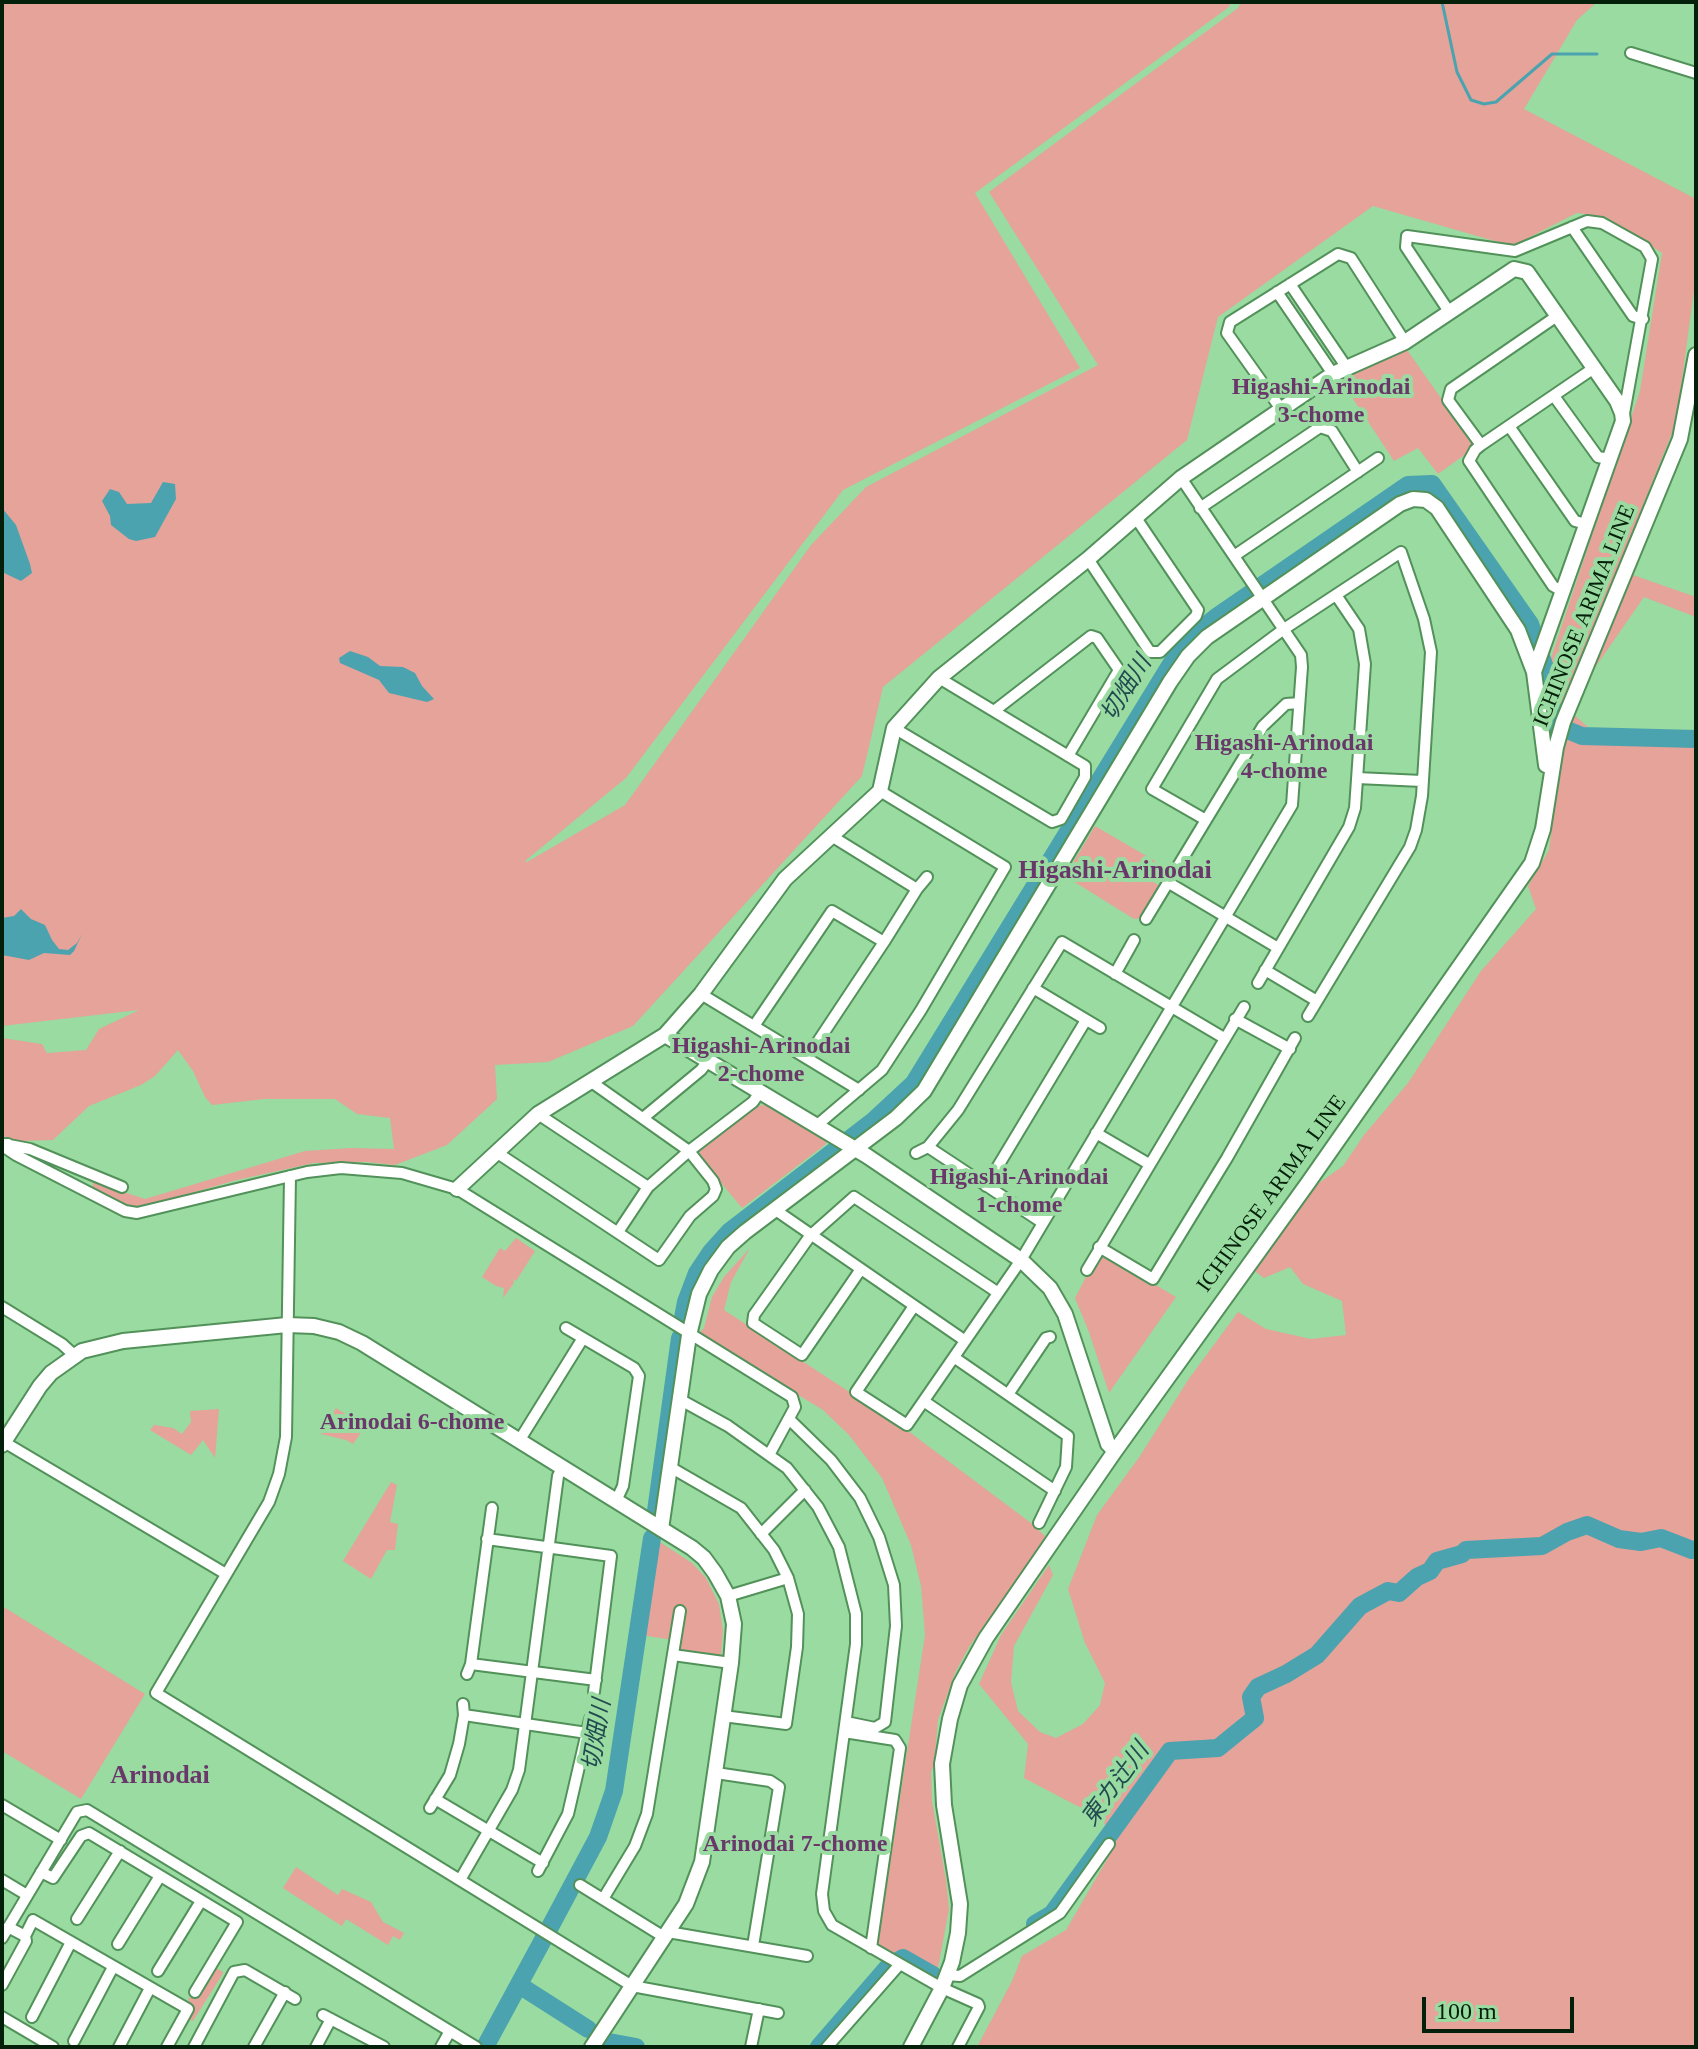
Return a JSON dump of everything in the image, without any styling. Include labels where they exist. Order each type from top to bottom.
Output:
[{"type":"street","points":[[1631,53],[1696,73]]},
{"type":"street","points":[[1450,313],[1406,247],[1407,236],[1515,251],[1587,221],[1602,223],[1645,247],[1652,259],[1623,421],[1534,672]]},
{"type":"street","points":[[1572,227],[1633,316],[1643,319]]},
{"type":"street","points":[[1281,409],[1227,333],[1230,322],[1338,254],[1351,258],[1405,342]]},
{"type":"street","points":[[457,1189],[538,1114],[665,1035],[701,994],[785,879],[880,791],[894,728],[939,678],[1088,559],[1181,478],[1281,409],[1340,371],[1405,342],[1510,270],[1519,269],[1527,272],[1594,368],[1620,407],[1623,421]]},
{"type":"street","points":[[1290,284],[1340,371]]},
{"type":"street","points":[[1277,292],[1340,371]]},
{"type":"street","points":[[1481,445],[1447,395],[1451,389],[1557,316]]},
{"type":"street","name":"ICHINOSE ARIMA LINE","points":[[911,2047],[944,1982],[956,1947],[960,1904],[944,1805],[942,1764],[960,1685],[986,1638],[1115,1451],[1523,877],[1540,840],[1562,728],[1582,671],[1672,462],[1687,414],[1696,355]]},
{"type":"street","points":[[1562,591],[1553,586],[1469,461],[1481,445],[1594,368]]},
{"type":"street","points":[[1554,396],[1598,457],[1609,459]]},
{"type":"street","points":[[1509,426],[1575,521],[1586,524]]},
{"type":"street","points":[[1200,508],[1320,427],[1332,431],[1358,472]]},
{"type":"street","points":[[1234,556],[1378,458]]},
{"type":"street","points":[[914,1306],[856,1392],[907,1425],[1021,1260],[1292,805],[1301,655],[1181,478]]},
{"type":"street","points":[[661,1529],[689,1335],[699,1294],[711,1270],[736,1240],[905,1111],[934,1076],[1182,663],[1214,632],[1400,504],[1413,499],[1426,500],[1437,508],[1524,642],[1534,672],[1546,765],[1553,768]]},
{"type":"street","points":[[1088,559],[1150,652],[1160,652],[1196,616],[1198,610],[1136,518]]},
{"type":"street","points":[[1206,820],[1152,789],[1217,679],[1284,629],[1401,552],[1424,619],[1431,652],[1416,830],[1410,847],[1308,1016]]},
{"type":"street","points":[[1258,983],[1349,827],[1355,808],[1364,646],[1359,629],[1336,595]]},
{"type":"street","points":[[994,711],[1091,636],[1097,638],[1119,670],[1068,756]]},
{"type":"street","points":[[894,728],[1052,822],[1061,819],[1085,777],[1085,766],[939,678]]},
{"type":"street","points":[[1146,919],[1263,726],[1286,704],[1299,703]]},
{"type":"street","points":[[1357,778],[1422,781]]},
{"type":"street","points":[[816,1126],[882,1070],[1005,867],[880,791]]},
{"type":"street","points":[[833,837],[917,889]]},
{"type":"street","points":[[807,1058],[927,877]]},
{"type":"street","points":[[1169,883],[1278,948]]},
{"type":"street","points":[[754,1026],[832,911],[884,942]]},
{"type":"street","points":[[1115,974],[1134,940]]},
{"type":"street","points":[[916,1153],[928,1147],[958,1110],[1062,942],[1224,1038]]},
{"type":"street","points":[[1265,970],[1317,1001]]},
{"type":"street","points":[[1033,988],[1100,1028]]},
{"type":"street","points":[[701,994],[859,1090]]},
{"type":"street","points":[[1087,1270],[1244,1007]]},
{"type":"street","points":[[1235,1019],[1290,1049]]},
{"type":"street","points":[[986,1186],[1086,1020]]},
{"type":"street","points":[[665,1035],[855,1150],[1021,1260],[1050,1288],[1065,1314],[1108,1442],[1115,1451]]},
{"type":"street","points":[[1099,1247],[1153,1279],[1295,1038]]},
{"type":"street","points":[[643,1118],[708,1061]]},
{"type":"street","points":[[496,1152],[659,1260],[690,1216],[713,1196],[716,1189],[713,1181],[689,1151],[590,1081]]},
{"type":"street","points":[[618,1232],[648,1187],[753,1102],[760,1092]]},
{"type":"street","points":[[538,1114],[648,1187]]},
{"type":"street","points":[[1096,1133],[1149,1164]]},
{"type":"street","points":[[5,1144],[16,1155],[125,1211],[137,1213],[290,1176],[341,1168],[402,1173],[457,1189],[792,1397],[795,1407],[790,1420],[769,1455]]},
{"type":"street","points":[[5,1144],[30,1149],[122,1187]]},
{"type":"street","points":[[928,1147],[1043,1223]]},
{"type":"street","points":[[290,1176],[286,1437],[279,1474],[269,1502],[156,1693],[632,1986],[778,2013]]},
{"type":"street","points":[[861,1269],[802,1355],[753,1323],[754,1315],[810,1236],[854,1197],[997,1292]]},
{"type":"street","points":[[774,1209],[964,1340]]},
{"type":"street","points":[[2,1307],[62,1344],[74,1355]]},
{"type":"street","points":[[226,1574],[3,1443],[40,1386],[74,1355],[123,1341],[287,1325],[325,1328],[353,1338],[704,1558],[728,1596],[734,1624],[716,1773],[699,1874],[690,1896],[595,2046]]},
{"type":"street","points":[[566,1328],[634,1368],[639,1376],[623,1486],[616,1501]]},
{"type":"street","points":[[1009,1393],[1046,1338],[1050,1337]]},
{"type":"street","points":[[519,1441],[583,1338]]},
{"type":"street","points":[[955,1358],[1068,1436],[1066,1467],[1039,1523]]},
{"type":"street","points":[[679,1399],[728,1426],[787,1468],[818,1507],[839,1547],[856,1614],[856,1644],[822,1894],[824,1911],[832,1925],[900,1964],[944,1982],[978,2004],[958,2047]]},
{"type":"street","points":[[925,1402],[1055,1491]]},
{"type":"street","points":[[790,1420],[831,1460],[860,1498],[879,1537],[894,1585],[896,1626],[885,1722],[875,1728],[845,1727]]},
{"type":"street","points":[[670,1467],[741,1508],[774,1550],[788,1578],[798,1614],[797,1647],[786,1724],[723,1716]]},
{"type":"street","points":[[460,1880],[512,1790],[519,1770],[558,1476],[562,1468]]},
{"type":"street","points":[[761,1534],[805,1490]]},
{"type":"street","points":[[492,1508],[469,1669],[532,1672],[596,1680]]},
{"type":"street","points":[[487,1539],[611,1556],[594,1692]]},
{"type":"street","points":[[728,1596],[788,1578]]},
{"type":"street","points":[[603,1899],[635,1846],[647,1814],[680,1611]]},
{"type":"street","points":[[673,1655],[731,1663]]},
{"type":"street","points":[[587,1733],[525,1724],[464,1710],[450,1775],[432,1804],[489,1831],[540,1867],[568,1814],[587,1733],[590,1719]]},
{"type":"street","points":[[845,1727],[895,1740],[900,1748],[871,1948]]},
{"type":"street","points":[[716,1773],[770,1781],[779,1787],[753,1946]]},
{"type":"street","points":[[2,1805],[61,1840]]},
{"type":"street","points":[[2,1938],[77,1812],[87,1810],[476,2047]]},
{"type":"street","points":[[41,1872],[53,1878],[81,1836],[89,1833],[237,1922],[195,1992]]},
{"type":"street","points":[[944,1982],[960,1976],[1060,1913],[1109,1844]]},
{"type":"street","points":[[77,1919],[120,1851]]},
{"type":"street","points":[[118,1944],[160,1876]]},
{"type":"street","points":[[2,1880],[27,1895]]},
{"type":"street","points":[[580,1885],[666,1934],[807,1956]]},
{"type":"street","points":[[158,1971],[201,1901]]},
{"type":"street","points":[[2,1985],[26,1941],[25,1936],[33,1920],[188,2009],[167,2047]]},
{"type":"street","points":[[8,1927],[25,1936]]},
{"type":"street","points":[[32,2017],[71,1942]]},
{"type":"street","points":[[827,2047],[900,1964]]},
{"type":"street","points":[[74,2041],[113,1967]]},
{"type":"street","points":[[194,2047],[234,1972],[245,1970],[295,1999]]},
{"type":"street","points":[[119,2047],[150,1988]]},
{"type":"street","points":[[254,2047],[285,1992]]},
{"type":"street","points":[[751,2047],[759,2009]]},
{"type":"street","points":[[2,2017],[32,2042],[53,2047]]},
{"type":"street","points":[[316,2047],[327,2017],[381,2046]]},
{"type":"street","points":[[441,2047],[450,2031]]},
{"type":"shaded area","points":[[2,2],[1231,2],[1229,7],[975,193],[1080,368],[843,490],[626,778],[527,862],[625,805],[811,545],[866,487],[1098,365],[989,192],[1238,8],[1241,2],[1597,2],[1577,20],[1524,109],[1696,199],[1696,276],[1676,423],[1557,720],[1549,664],[1640,391],[1662,253],[1606,217],[1577,213],[1512,246],[1373,206],[1218,317],[1187,440],[883,687],[862,776],[633,1026],[548,1062],[495,1065],[497,1099],[447,1145],[395,1165],[314,1163],[237,1180],[139,1208],[100,1195],[93,1182],[145,1199],[305,1151],[394,1149],[390,1118],[357,1114],[335,1099],[264,1099],[212,1105],[178,1050],[155,1076],[141,1085],[89,1106],[53,1140],[19,1141],[2,1136],[2,1038],[42,1044],[47,1053],[86,1050],[99,1029],[139,1010],[2,1026]]},
{"type":"shaded area","points":[[1407,350],[1472,442],[1470,451],[1438,474],[1418,448],[1394,461],[1340,379]]},
{"type":"shaded area","points":[[1633,575],[1696,597],[1696,617],[1644,597],[1594,669]]},
{"type":"shaded area","points":[[1572,713],[1590,729],[1672,736],[1696,744],[1696,2047],[977,2047],[1022,1956],[1066,1930],[1109,1856],[1112,1839],[1102,1819],[1024,1778],[1028,1744],[979,1684],[1001,1635],[1049,1565],[1053,1575],[1014,1646],[1011,1682],[1018,1711],[1040,1732],[1056,1738],[1083,1724],[1100,1705],[1105,1683],[1085,1643],[1068,1589],[1097,1515],[1140,1456],[1188,1380],[1238,1312],[1266,1329],[1311,1339],[1346,1335],[1342,1301],[1303,1284],[1290,1267],[1264,1278],[1252,1269],[1312,1188],[1343,1166],[1364,1135],[1408,1083],[1481,971],[1536,909],[1528,886],[1549,850],[1563,743]]},
{"type":"shaded area","points":[[1095,826],[1155,861],[1146,877],[1161,887],[1144,918],[1134,919],[1065,876]]},
{"type":"shaded area","points":[[767,1105],[826,1141],[826,1144],[742,1208],[699,1156],[701,1148],[754,1106]]},
{"type":"shaded area","points":[[516,1238],[535,1251],[516,1281],[513,1279],[514,1283],[503,1298],[504,1288],[482,1277],[500,1248],[505,1251]]},
{"type":"shaded area","points":[[750,1248],[731,1282],[724,1310],[900,1425],[1046,1537],[969,1647],[955,1673],[938,1720],[931,1772],[932,1801],[949,1909],[934,1976],[879,1945],[878,1941],[925,1635],[921,1586],[911,1545],[882,1478],[849,1435],[823,1410],[698,1334],[704,1328],[712,1297],[724,1277]]},
{"type":"shaded area","points":[[1107,1256],[1176,1297],[1109,1393],[1075,1298],[1096,1258]]},
{"type":"shaded area","points":[[336,1408],[365,1427],[353,1444],[321,1434]]},
{"type":"shaded area","points":[[219,1409],[215,1458],[203,1440],[191,1455],[150,1430],[154,1425],[173,1428],[182,1434],[191,1422],[190,1411]]},
{"type":"shaded area","points":[[391,1482],[397,1485],[390,1522],[398,1524],[395,1550],[387,1550],[371,1579],[343,1561]]},
{"type":"shaded area","points":[[655,1539],[692,1563],[706,1578],[719,1604],[723,1631],[721,1656],[682,1651],[679,1641],[641,1635]]},
{"type":"shaded area","points":[[2,1606],[145,1694],[81,1799],[2,1751]]},
{"type":"shaded area","points":[[296,1867],[338,1895],[342,1889],[371,1902],[383,1922],[404,1933],[400,1940],[393,1936],[388,1945],[346,1919],[342,1926],[283,1888]]},
{"type":"shaded area","points":[[214,1967],[223,1972],[222,1975],[193,2021],[186,2018],[191,2008],[188,1998],[197,1997]]},
{"type":"water","points":[[163,482],[175,484],[176,499],[155,537],[136,541],[111,525],[102,501],[110,489],[119,492],[127,504],[151,503]]},
{"type":"water","points":[[2,508],[16,525],[30,564],[32,573],[21,581],[2,572]]},
{"type":"water","points":[[350,651],[368,657],[380,666],[403,667],[415,673],[434,699],[427,702],[389,693],[379,680],[340,663],[339,658]]},
{"type":"water","points":[[21,909],[31,919],[45,925],[59,949],[68,950],[82,934],[74,951],[70,955],[44,953],[29,960],[2,955],[2,918],[14,916]]},
{"type":"waterway","points":[[1442,2],[1457,72],[1471,100],[1484,104],[1496,102],[1552,54],[1597,54]]},
{"type":"waterway","name":"切畑川","points":[[683,1318],[697,1273],[729,1232],[872,1122],[914,1083],[1176,656],[1197,632],[1215,618],[1408,485],[1432,484],[1530,624],[1546,671],[1555,725],[1582,736],[1696,739]]},
{"type":"waterway","name":"切畑川","points":[[656,1511],[680,1338]]},
{"type":"waterway","name":"東カ辻川","points":[[1035,1924],[1052,1914],[1170,1751],[1218,1748],[1255,1718],[1251,1697],[1258,1687],[1317,1655],[1360,1606],[1388,1591],[1399,1593],[1417,1577],[1430,1571],[1437,1561],[1466,1550],[1542,1546],[1587,1525],[1619,1539],[1641,1542],[1661,1538],[1692,1550]]},
{"type":"waterway","name":"切畑川","points":[[550,1927],[598,1837],[614,1791],[652,1538]]},
{"type":"waterway","name":"切畑川","points":[[485,2047],[544,1938]]},
{"type":"waterway","name":"東カ辻川","points":[[819,2047],[888,1967],[903,1958],[933,1975]]},
{"type":"waterway","name":"東カ辻川","points":[[519,1985],[588,2029]]},
{"type":"waterway","name":"東カ辻川","points":[[609,2042],[636,2047]]},
{"type":"district","name":"Higashi-Arinodai 3-chome","points":[[1321,402]]},
{"type":"district","name":"Higashi-Arinodai 4-chome","points":[[1284,758]]},
{"type":"district","name":"Higashi-Arinodai","points":[[1115,871]]},
{"type":"district","name":"Higashi-Arinodai 2-chome","points":[[761,1061]]},
{"type":"district","name":"Higashi-Arinodai 1-chome","points":[[1019,1192]]},
{"type":"district","name":"Arinodai 6-chome","points":[[412,1423]]},
{"type":"district","name":"Arinodai","points":[[160,1776]]},
{"type":"district","name":"Arinodai 7-chome","points":[[795,1845]]}]
